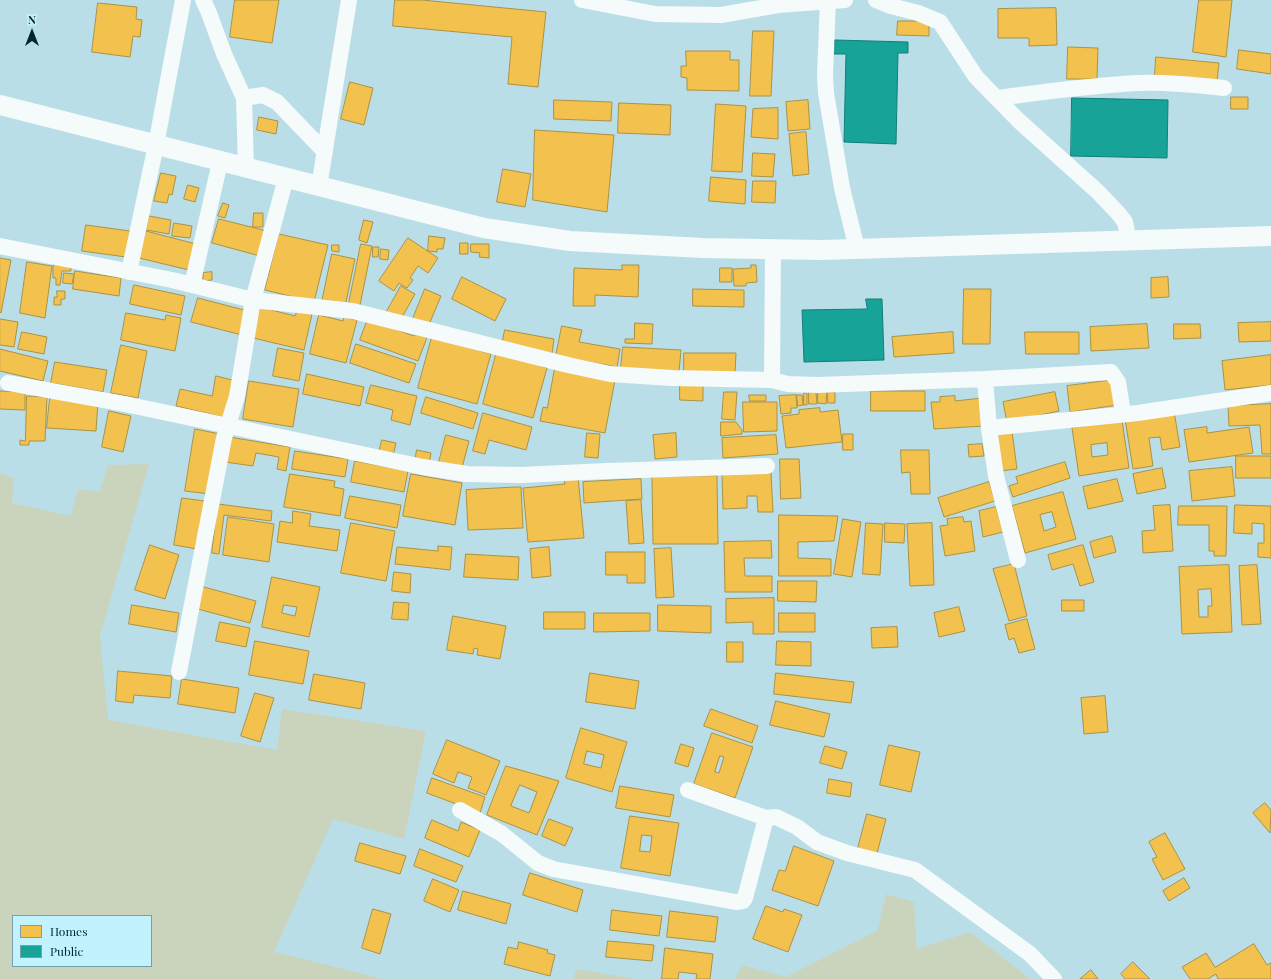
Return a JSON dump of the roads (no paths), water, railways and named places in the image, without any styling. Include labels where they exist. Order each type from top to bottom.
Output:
[{"type":"street","points":[[129,272],[156,145],[183,0]]},
{"type":"street","points":[[203,0],[210,13],[224,54],[244,98],[246,168]]},
{"type":"street","points":[[319,187],[349,0]]},
{"type":"street","points":[[582,0],[655,14],[720,15],[778,5],[845,0]]},
{"type":"street","points":[[876,0],[891,6],[918,12],[940,22],[976,78],[1018,120],[1110,203],[1125,222],[1129,241]]},
{"type":"street","points":[[828,1],[825,75],[826,93],[842,188],[857,249]]},
{"type":"street","points":[[997,98],[1091,86],[1140,83],[1185,84],[1224,88]]},
{"type":"street","points":[[244,98],[263,95],[277,102],[325,152]]},
{"type":"street","points":[[0,105],[484,228],[570,241],[703,248],[857,249],[1271,236]]},
{"type":"street","points":[[192,285],[220,162]]},
{"type":"street","points":[[179,672],[224,438],[237,396],[253,300],[286,178]]},
{"type":"street","points":[[0,246],[192,285],[253,300],[353,311],[568,365],[610,374],[672,378],[772,380],[788,384],[817,385],[985,379],[1111,372],[1118,382],[1123,413]]},
{"type":"street","points":[[772,380],[773,249]]},
{"type":"street","points":[[985,379],[989,428],[996,476],[1018,560]]},
{"type":"street","points":[[8,383],[125,404],[423,467],[467,474],[521,475],[767,466]]},
{"type":"street","points":[[989,428],[1123,413],[1271,393]]},
{"type":"street","points":[[688,790],[766,818],[776,817],[797,827],[817,842],[847,853],[915,870],[1030,954],[1054,979]]},
{"type":"street","points":[[460,810],[502,834],[538,863],[553,869],[736,902],[745,898],[766,818]]}]
